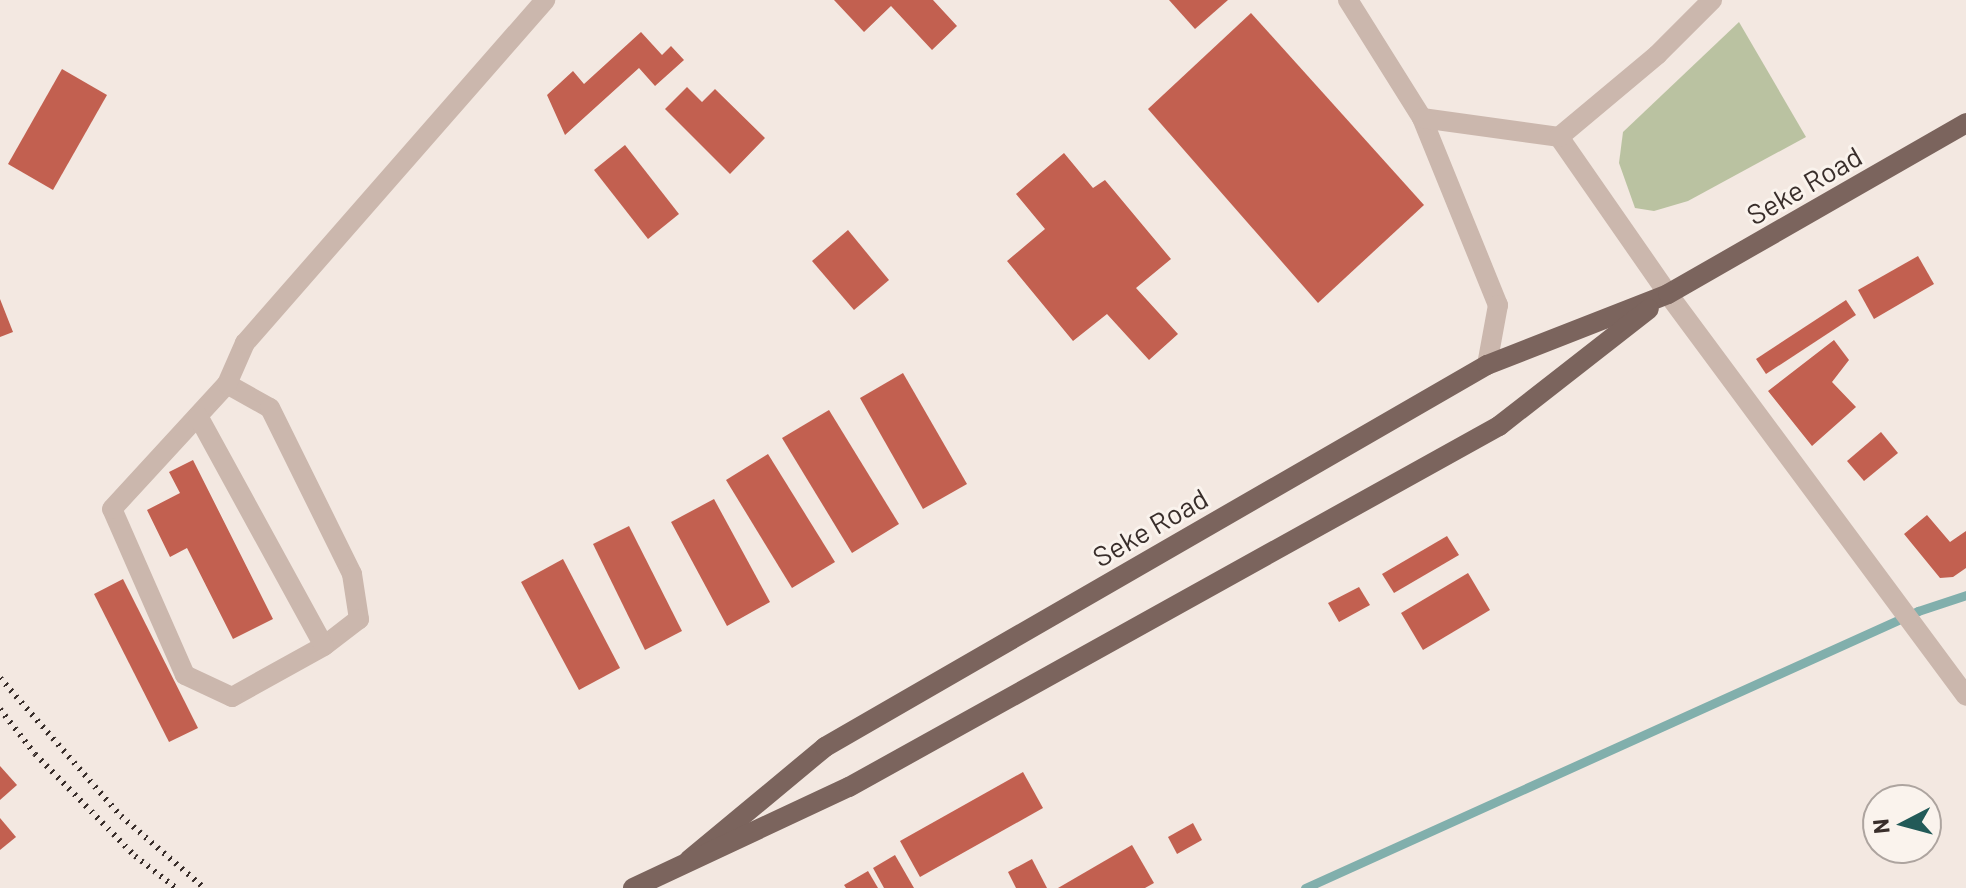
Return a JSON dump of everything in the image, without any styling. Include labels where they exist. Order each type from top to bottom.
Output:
[{"type":"main road","name":"Seke Road","points":[[633,888],[849,787],[1499,426],[1668,294],[1966,123]]},
{"type":"main road","name":"Seke Road","points":[[689,860],[825,747],[1487,365],[1668,294]]},
{"type":"lane","points":[[227,384],[270,408],[352,574],[359,619],[324,646],[232,697],[185,675],[112,509],[227,384],[245,343],[545,0]]},
{"type":"lane","points":[[1348,0],[1422,118],[1498,305],[1487,365]]},
{"type":"lane","points":[[1559,137],[1657,55],[1712,0]]},
{"type":"lane","points":[[1422,118],[1559,137],[1668,294],[1966,696]]},
{"type":"lane","points":[[198,416],[324,646]]},
{"type":"green space","points":[[1739,22],[1806,137],[1688,201],[1654,211],[1635,208],[1619,163],[1623,132]]},
{"type":"building","points":[[834,0],[933,0],[957,26],[932,50],[891,6],[864,32]]},
{"type":"building","points":[[1169,0],[1228,0],[1195,29]]},
{"type":"building","points":[[1251,13],[1424,205],[1318,303],[1148,109]]},
{"type":"building","points":[[641,32],[662,55],[671,46],[684,60],[655,86],[639,68],[565,135],[547,95],[573,71],[584,84]]},
{"type":"building","points":[[62,69],[107,95],[53,190],[8,164]]},
{"type":"building","points":[[687,87],[702,102],[715,89],[765,138],[730,174],[665,109]]},
{"type":"building","points":[[625,145],[679,214],[648,239],[594,170]]},
{"type":"building","points":[[1064,153],[1093,188],[1105,180],[1171,259],[1136,288],[1178,334],[1149,360],[1107,314],[1073,341],[1007,261],[1045,229],[1016,194]]},
{"type":"building","points":[[848,230],[889,280],[854,310],[812,261]]},
{"type":"building","points":[[1918,256],[1934,284],[1874,319],[1858,290]]},
{"type":"building","points":[[0,299],[13,332],[0,337]]},
{"type":"building","points":[[1846,300],[1856,315],[1766,374],[1756,359]]},
{"type":"building","points":[[1834,340],[1849,360],[1832,382],[1856,407],[1812,446],[1768,391]]},
{"type":"building","points":[[903,373],[967,484],[923,509],[860,398]]},
{"type":"building","points":[[829,410],[899,524],[852,553],[782,438]]},
{"type":"building","points":[[1881,432],[1898,453],[1864,481],[1847,461]]},
{"type":"building","points":[[768,454],[835,562],[792,588],[726,480]]},
{"type":"building","points":[[193,460],[273,619],[233,639],[187,548],[170,557],[147,510],[180,493],[169,472]]},
{"type":"building","points":[[714,499],[770,602],[727,626],[671,522]]},
{"type":"building","points":[[1927,515],[1950,542],[1966,531],[1966,568],[1953,577],[1940,578],[1904,534]]},
{"type":"building","points":[[629,526],[682,631],[645,650],[593,544]]},
{"type":"building","points":[[1447,536],[1459,555],[1394,593],[1382,574]]},
{"type":"building","points":[[563,559],[620,668],[579,690],[521,582]]},
{"type":"building","points":[[1468,573],[1490,610],[1423,650],[1401,613]]},
{"type":"building","points":[[123,579],[198,728],[169,742],[94,594]]},
{"type":"building","points":[[1359,587],[1370,605],[1339,622],[1328,603]]},
{"type":"building","points":[[0,766],[17,785],[0,800]]},
{"type":"building","points":[[1023,772],[1043,808],[920,877],[900,841]]},
{"type":"building","points":[[0,818],[16,837],[0,850]]},
{"type":"building","points":[[1193,823],[1202,840],[1177,854],[1168,837]]},
{"type":"building","points":[[1132,845],[1154,883],[1145,888],[1058,888]]},
{"type":"building","points":[[895,855],[914,888],[884,888],[873,868]]},
{"type":"building","points":[[1032,859],[1047,888],[1016,888],[1008,872]]},
{"type":"building","points":[[868,871],[878,888],[846,888],[844,885]]},
{"type":"waterway","points":[[1305,888],[1918,611],[1966,595]]},
{"type":"railway","points":[[0,678],[121,816],[204,888]]},
{"type":"railway","points":[[0,709],[35,754],[135,856],[176,888]]}]
